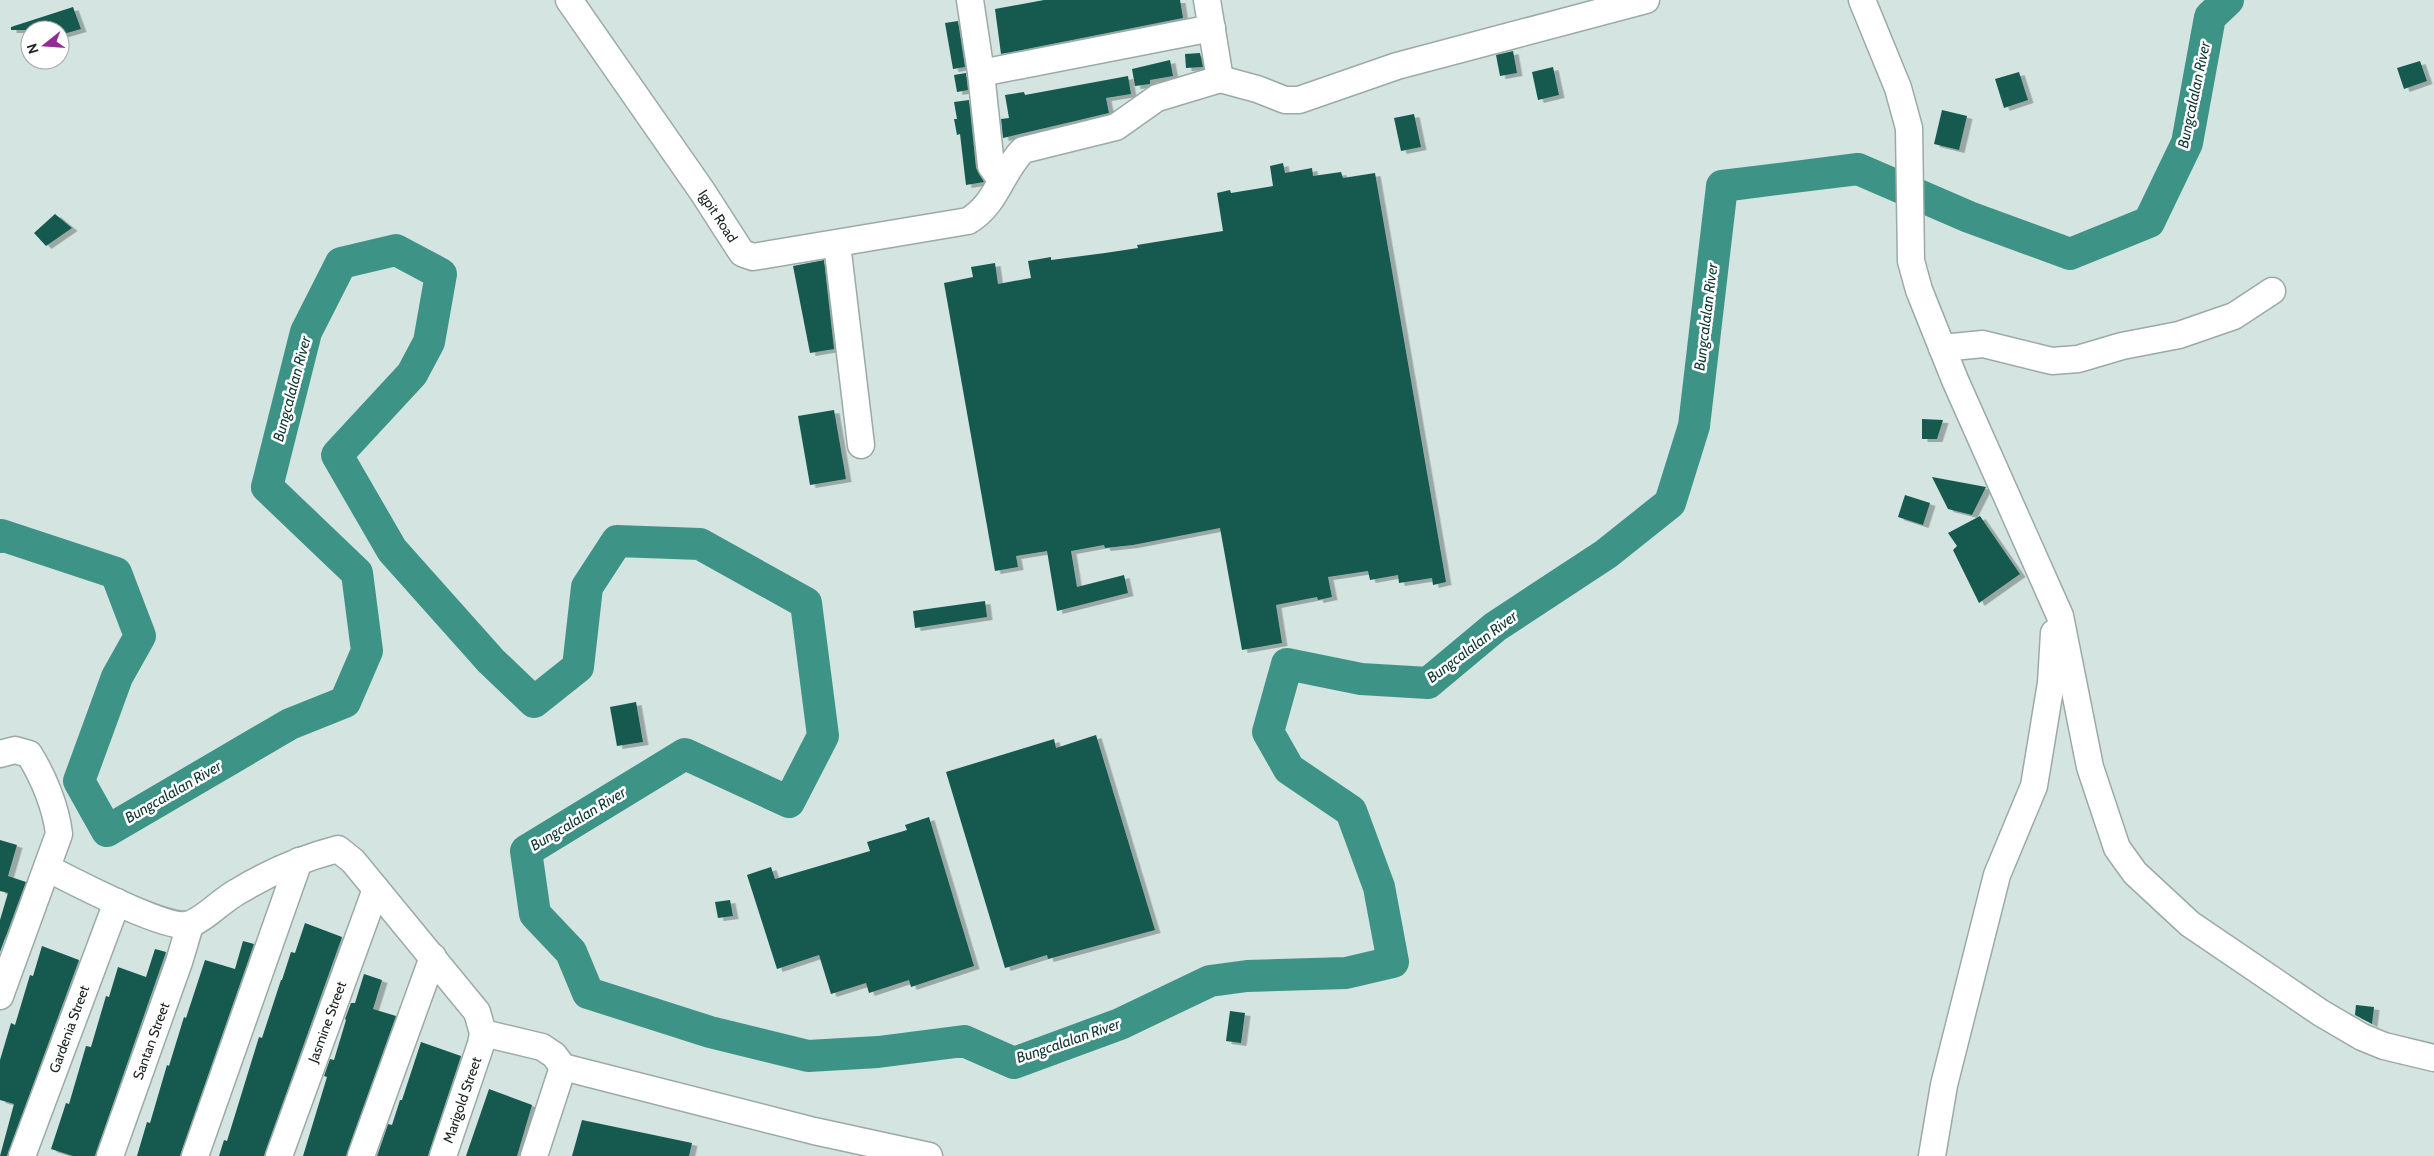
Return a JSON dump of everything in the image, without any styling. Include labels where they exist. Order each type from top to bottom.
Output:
[{"type":"street","name":"Igpit Road","points":[[569,0],[702,191],[742,253],[753,257],[957,225],[968,221],[983,211],[995,196],[1001,180],[1023,150],[1116,127],[1157,98],[1220,79]]},
{"type":"street","points":[[970,0],[981,73],[991,166],[1001,180]]},
{"type":"street","points":[[1207,0],[1220,79],[1257,89],[1284,100],[1300,100],[1397,66],[1646,0]]},
{"type":"street","points":[[1862,0],[1898,88],[1909,128],[1911,261],[1942,348],[2055,605],[2062,625],[2090,767],[2117,848],[2135,872],[2190,924],[2321,1013],[2362,1037],[2384,1046],[2434,1058]]},
{"type":"street","points":[[981,73],[1212,28]]},
{"type":"street","points":[[837,244],[861,445]]},
{"type":"street","points":[[1942,348],[1982,344],[2052,361],[2078,359],[2122,346],[2179,335],[2234,316],[2272,291]]},
{"type":"street","points":[[1932,1156],[1944,1086],[1998,875],[2034,786],[2051,683],[2055,605]]},
{"type":"street","points":[[0,996],[58,834],[57,818],[29,754],[15,750],[2,760]]},
{"type":"street","points":[[47,868],[116,902],[176,925],[190,925],[237,892],[299,861],[338,849],[353,862],[434,957],[477,1012],[482,1038],[542,1047],[554,1055],[563,1067],[814,1131],[928,1156]]},
{"type":"street","points":[[195,1156],[299,861]]},
{"type":"street","name":"Jasmine Street","points":[[278,1156],[376,889]]},
{"type":"street","name":"Gardenia Street","points":[[22,1156],[116,902]]},
{"type":"street","name":"Santan Street","points":[[110,1156],[180,962],[190,925]]},
{"type":"street","points":[[361,1156],[434,957]]},
{"type":"street","name":"Marigold Street","points":[[443,1156],[482,1038]]},
{"type":"street","points":[[537,1155],[563,1067]]},
{"type":"building","points":[[1044,0],[1180,0],[1183,18],[1001,54],[995,9]]},
{"type":"building","points":[[73,7],[81,29],[70,32],[70,20],[33,20]]},
{"type":"building","points":[[958,21],[965,67],[953,69],[945,23]]},
{"type":"building","points":[[20,24],[20,30],[11,30],[11,27]]},
{"type":"building","points":[[1513,51],[1517,73],[1500,76],[1496,55]]},
{"type":"building","points":[[1200,53],[1203,67],[1186,68],[1185,54]]},
{"type":"building","points":[[1170,60],[1173,76],[1150,80],[1150,84],[1135,86],[1132,69]]},
{"type":"building","points":[[2420,61],[2427,81],[2404,89],[2397,68]]},
{"type":"building","points":[[1553,67],[1559,95],[1538,100],[1532,72]]},
{"type":"building","points":[[2019,72],[2028,100],[2004,108],[1995,79]]},
{"type":"building","points":[[966,73],[968,90],[957,92],[954,75]]},
{"type":"building","points":[[1128,76],[1131,94],[1106,98],[1109,113],[1003,138],[1001,119],[1009,118],[1005,95],[1024,92],[1025,95]]},
{"type":"building","points":[[969,100],[976,168],[984,182],[966,185],[960,134],[957,135],[954,119],[957,119],[954,102]]},
{"type":"building","points":[[1942,110],[1967,116],[1959,150],[1934,144]]},
{"type":"building","points":[[1414,114],[1421,147],[1401,151],[1394,118]]},
{"type":"building","points":[[1283,163],[1285,173],[1312,168],[1313,176],[1341,172],[1343,178],[1375,173],[1446,582],[1433,585],[1432,578],[1399,583],[1398,575],[1370,580],[1368,571],[1328,577],[1332,597],[1318,600],[1317,597],[1276,605],[1282,643],[1242,650],[1220,528],[1133,545],[1105,548],[1104,545],[1071,551],[1077,587],[1124,575],[1128,593],[1057,611],[1047,551],[1016,556],[1018,567],[995,571],[944,283],[973,277],[971,267],[995,263],[998,284],[1031,278],[1028,261],[1051,257],[1051,260],[1138,248],[1137,245],[1223,231],[1217,193],[1230,190],[1231,193],[1273,186],[1270,166]]},
{"type":"building","points":[[55,214],[72,228],[46,246],[34,233]]},
{"type":"building","points":[[824,260],[834,349],[810,353],[793,266]]},
{"type":"building","points":[[834,410],[846,479],[810,485],[798,416]]},
{"type":"building","points":[[1922,419],[1943,420],[1937,439],[1922,439]]},
{"type":"building","points":[[1932,477],[1986,487],[1972,515],[1948,509]]},
{"type":"building","points":[[1905,495],[1930,503],[1923,525],[1898,517]]},
{"type":"building","points":[[1980,516],[2020,574],[1979,603],[1953,550],[1957,546],[1948,533]]},
{"type":"building","points":[[985,601],[987,617],[915,628],[913,611]]},
{"type":"building","points":[[636,702],[643,742],[617,746],[610,707]]},
{"type":"building","points":[[1096,735],[1155,930],[1048,959],[1047,955],[1005,968],[946,772],[1054,739],[1056,748]]},
{"type":"building","points":[[929,817],[974,966],[911,987],[909,980],[869,993],[866,983],[831,994],[819,955],[777,969],[747,875],[771,867],[775,879],[870,851],[867,842],[907,830],[905,825]]},
{"type":"building","points":[[0,840],[17,845],[8,876],[26,882],[0,952],[0,920],[8,893],[0,891]]},
{"type":"building","points":[[730,900],[733,916],[718,918],[715,902]]},
{"type":"building","points":[[305,923],[342,937],[264,1156],[219,1156],[224,1140],[227,1141],[259,1037],[262,1038],[291,952],[295,953]]},
{"type":"building","points":[[243,941],[254,944],[180,1156],[137,1156],[147,1122],[150,1123],[167,1065],[169,1066],[184,1017],[186,1018],[205,960],[235,969]]},
{"type":"building","points":[[42,946],[79,960],[7,1156],[0,1156],[14,1104],[0,1100],[0,1060],[11,1023],[15,1025],[30,975],[33,976]]},
{"type":"building","points":[[155,949],[166,952],[95,1156],[73,1156],[51,1149],[66,1103],[69,1104],[86,1046],[91,1047],[106,996],[109,997],[118,967],[146,977]]},
{"type":"building","points":[[364,974],[382,980],[373,1009],[396,1016],[346,1156],[303,1156],[327,1077],[324,1076],[330,1059],[334,1060],[345,1019],[351,1003],[355,1003]]},
{"type":"building","points":[[2356,1005],[2374,1007],[2372,1024],[2355,1015]]},
{"type":"building","points":[[1230,1011],[1245,1013],[1241,1043],[1226,1041]]},
{"type":"building","points":[[421,1042],[461,1056],[428,1156],[377,1156],[388,1124],[392,1125],[400,1100],[402,1100]]},
{"type":"building","points":[[489,1089],[532,1105],[517,1156],[466,1156]]},
{"type":"building","points":[[582,1120],[692,1143],[689,1156],[572,1156]]},
{"type":"waterway","name":"Bungcalalan River","points":[[0,537],[1,535],[116,573],[140,636],[117,677],[79,781],[107,831],[290,724],[345,702],[367,651],[357,573],[267,487],[306,332],[341,263],[396,250],[441,274],[429,342],[412,374],[337,455],[392,550],[491,661],[534,702],[578,667],[587,587],[617,541],[700,544],[806,603],[823,736],[789,802],[685,754],[526,851],[535,914],[571,952],[588,993],[710,1032],[808,1056],[878,1052],[964,1041],[1014,1063],[1120,1024],[1210,981],[1247,976],[1346,973],[1393,962],[1379,887],[1351,811],[1289,769],[1268,732],[1287,664],[1361,679],[1428,683],[1495,627],[1606,554],[1670,503],[1694,426],[1722,186],[1858,169],[1969,217],[2070,254],[2149,222],[2187,143],[2210,17],[2228,0]]}]
